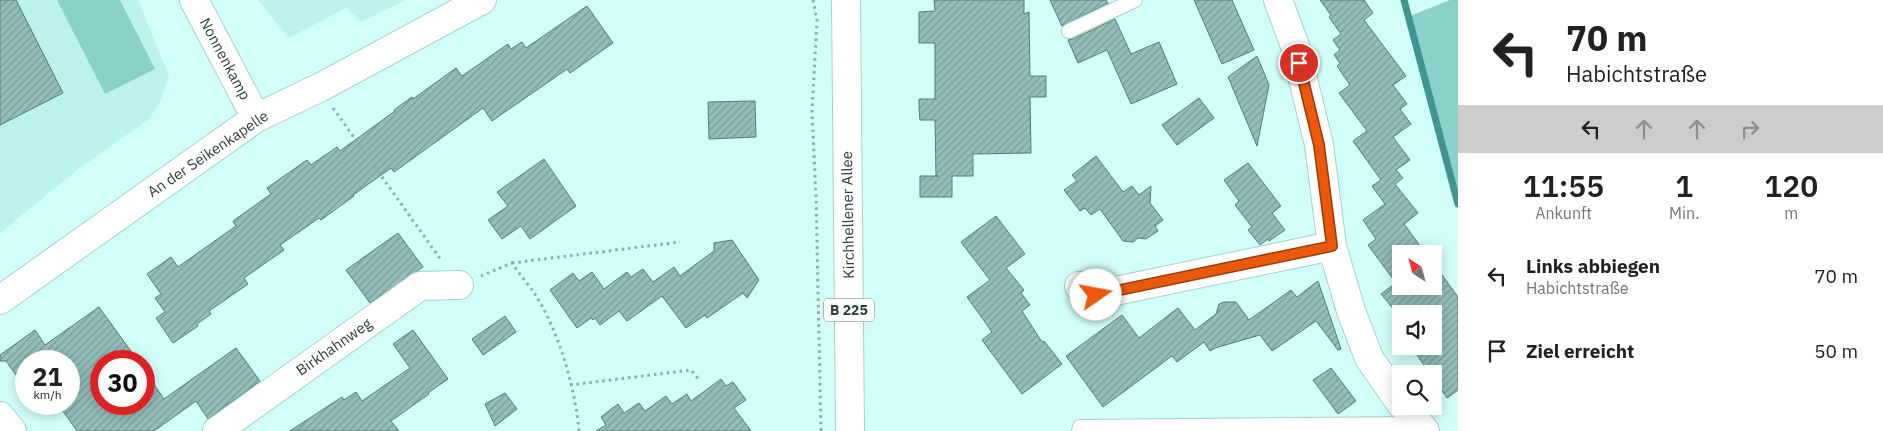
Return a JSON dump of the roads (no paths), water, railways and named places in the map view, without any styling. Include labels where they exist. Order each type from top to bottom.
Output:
[{"type":"street","name":"Nonnenkamp","points":[[194,0],[256,118]]},
{"type":"street","name":"An der Seikenkapelle","points":[[0,300],[256,118],[321,87],[482,0]]},
{"type":"street","name":"Kirchhellener Allee","points":[[846,0],[850,431]]},
{"type":"street","points":[[1278,0],[1295,46],[1319,145],[1332,246],[1351,311],[1369,358],[1412,416]]},
{"type":"street","points":[[1079,286],[1096,295],[1332,246]]},
{"type":"street","name":"Birkhahnweg","points":[[217,431],[420,286],[459,285]]},
{"type":"street","points":[[0,416],[12,431]]},
{"type":"lane","points":[[1069,30],[1136,0]]},
{"type":"lane","points":[[1079,431],[1080,427],[1412,416]]},
{"type":"waterway","points":[[1404,0],[1458,204]]}]
